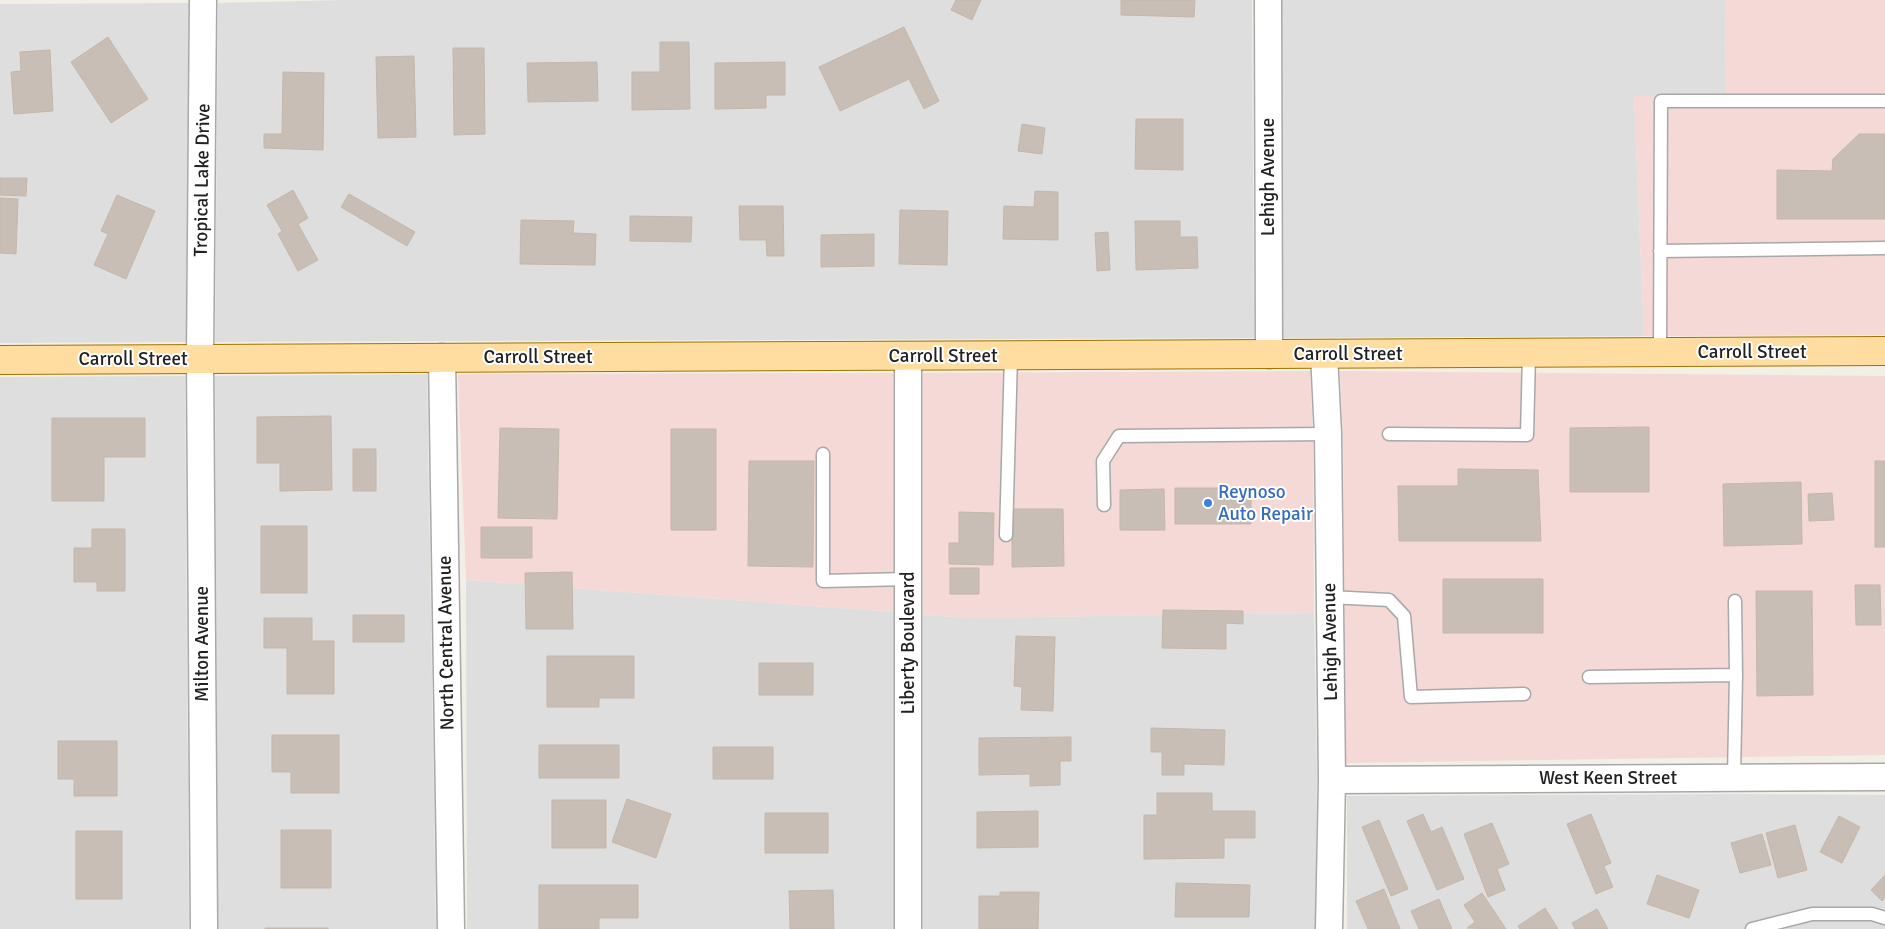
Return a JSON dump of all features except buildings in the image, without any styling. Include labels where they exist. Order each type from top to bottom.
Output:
[{"type":"main road","name":"Carroll Street","points":[[0,360],[1885,351]]},
{"type":"street","name":"Tropical Lake Drive","points":[[200,359],[203,0]]},
{"type":"street","name":"Lehigh Avenue","points":[[1268,0],[1269,355]]},
{"type":"street","name":"Lehigh Avenue","points":[[1324,354],[1328,434],[1328,597],[1332,780],[1329,929]]},
{"type":"street","name":"Liberty Boulevard","points":[[908,356],[908,929]]},
{"type":"street","name":"North Central Avenue","points":[[442,357],[451,929]]},
{"type":"street","name":"Milton Avenue","points":[[200,359],[204,929]]},
{"type":"street","name":"West Keen Street","points":[[1332,780],[1885,776]]},
{"type":"lane","points":[[1660,352],[1661,101],[1885,101]]},
{"type":"lane","points":[[1660,251],[1885,248]]},
{"type":"lane","points":[[1389,434],[1527,435],[1529,354]]},
{"type":"lane","points":[[1006,535],[1011,356]]},
{"type":"lane","points":[[1104,505],[1103,461],[1119,436],[1328,434]]},
{"type":"lane","points":[[823,454],[823,580],[908,579]]},
{"type":"lane","points":[[1328,597],[1389,600],[1404,616],[1411,696],[1524,694]]},
{"type":"lane","points":[[1734,777],[1735,602]]},
{"type":"lane","points":[[1589,677],[1736,675]]},
{"type":"lane","points":[[1752,929],[1812,914],[1872,914],[1885,918]]},
{"type":"shaded area","points":[[344,0],[1252,0],[1254,338],[215,342],[218,3]]},
{"type":"shaded area","points":[[1282,0],[1725,0],[1726,96],[1634,96],[1644,336],[1283,338]]},
{"type":"shaded area","points":[[1725,0],[1885,0],[1885,335],[1644,336],[1634,96],[1726,96]]},
{"type":"shaded area","points":[[189,3],[186,342],[0,343],[0,4]]},
{"type":"shaded area","points":[[1310,371],[1313,435],[1314,613],[969,618],[923,615],[923,373]]},
{"type":"shaded area","points":[[1340,371],[1885,376],[1885,755],[1346,763],[1343,434]]},
{"type":"shaded area","points":[[893,373],[894,612],[466,580],[458,374]]},
{"type":"shaded area","points":[[427,374],[436,929],[218,929],[215,376]]},
{"type":"shaded area","points":[[185,376],[189,929],[0,929],[0,377]]},
{"type":"shaded area","points":[[466,580],[894,612],[894,929],[467,929]]},
{"type":"shaded area","points":[[1314,613],[1317,780],[1315,929],[923,929],[923,615],[969,618]]},
{"type":"shaded area","points":[[1885,795],[1885,929],[1347,929],[1347,796]]},
{"type":"place","name":"Reynoso Auto Repair","points":[[1208,503]]}]
